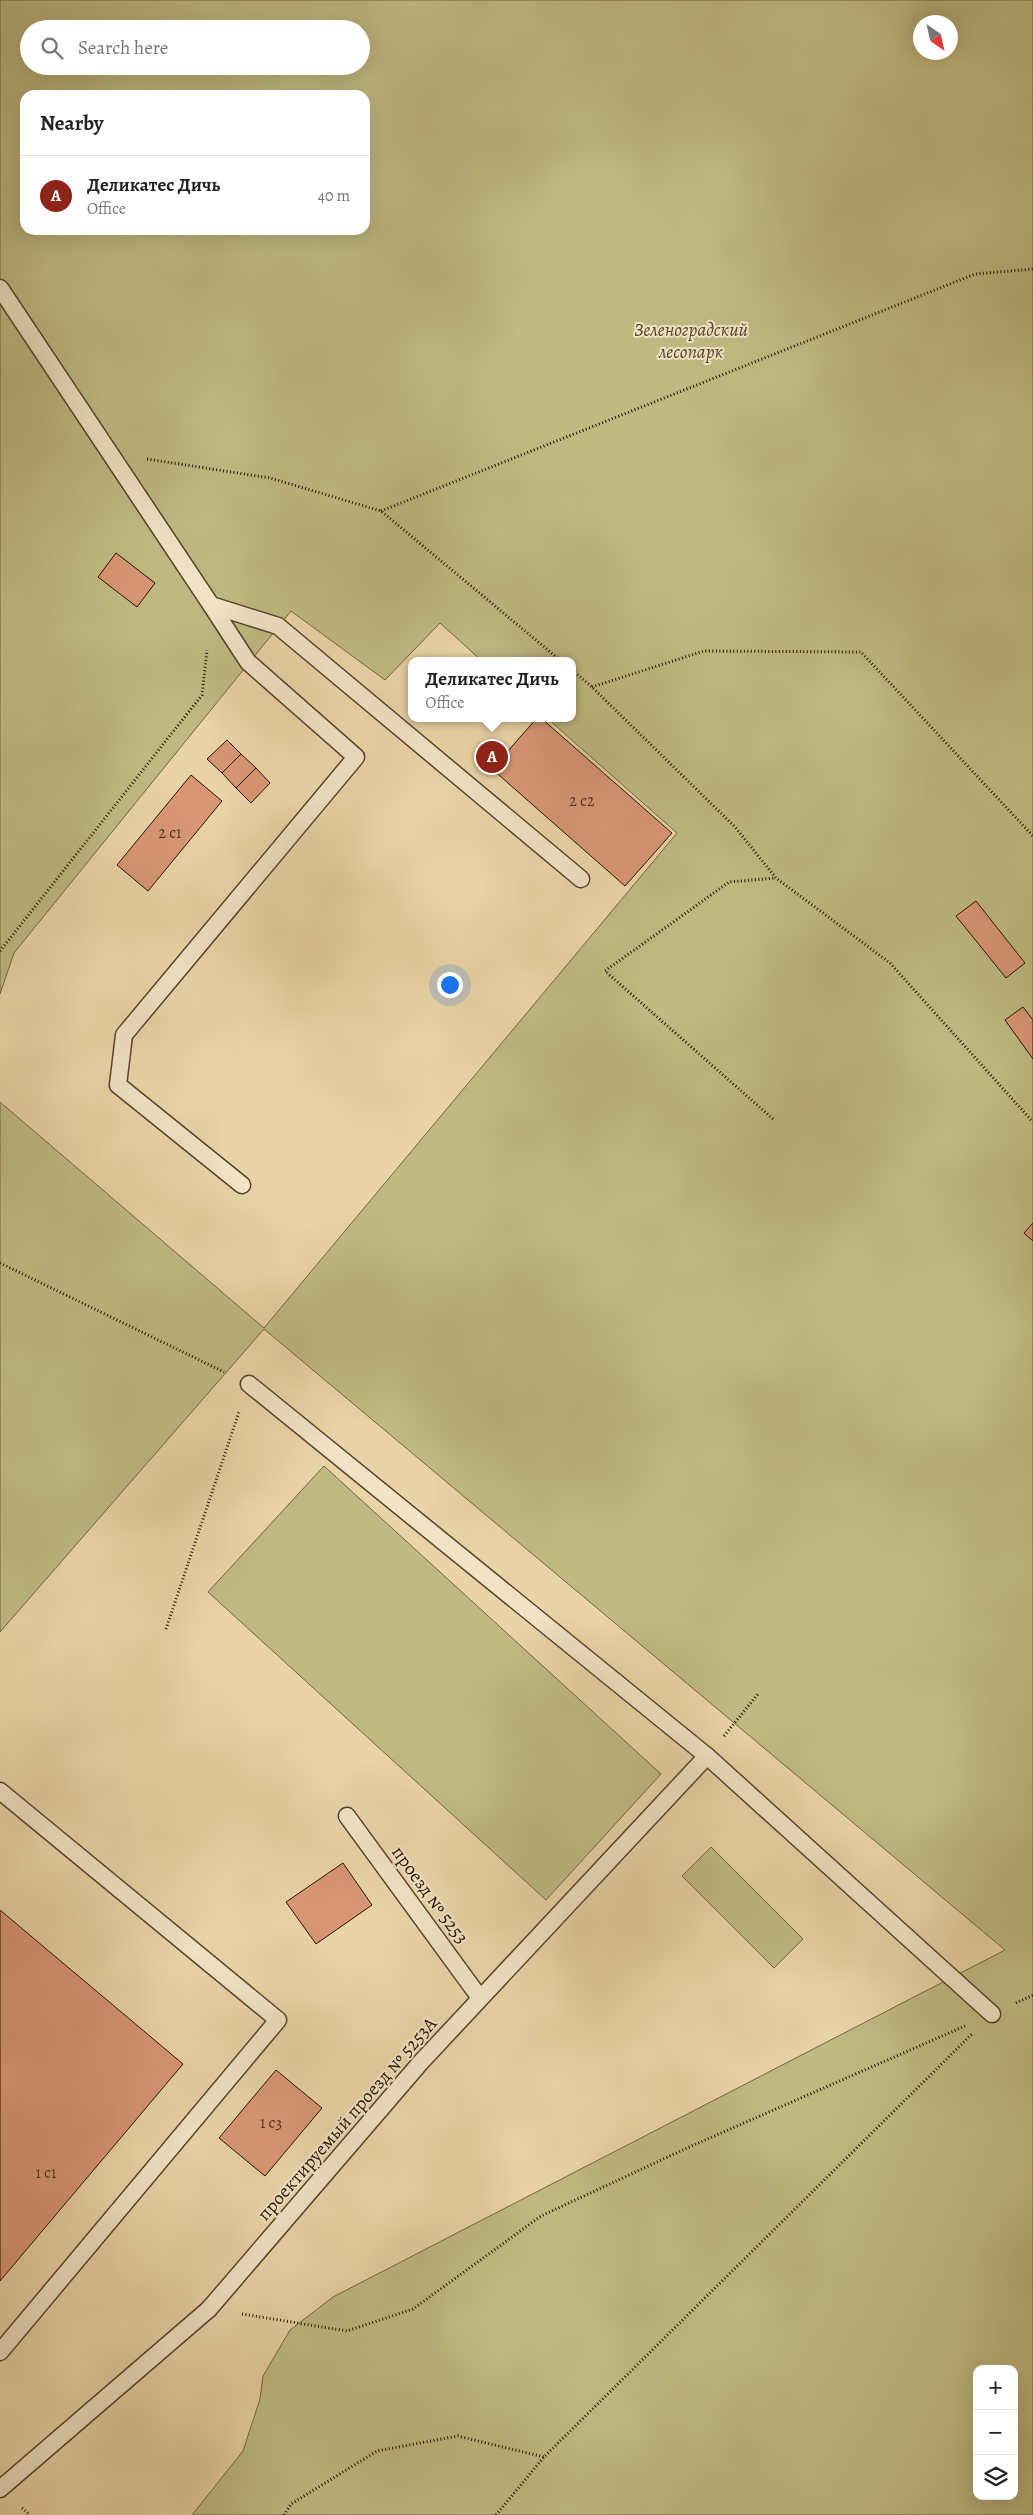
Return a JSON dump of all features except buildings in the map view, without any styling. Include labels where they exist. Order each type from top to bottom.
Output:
[{"type":"lane","points":[[0,288],[248,662],[356,757],[124,1035],[118,1084],[242,1185]]},
{"type":"lane","points":[[212,605],[278,626],[581,879]]},
{"type":"lane","points":[[249,1384],[707,1756],[992,2014]]},
{"type":"lane","name":"проектируемый проезд № 5253А","points":[[0,2489],[209,2309],[421,2062],[707,1756]]},
{"type":"lane","points":[[0,1792],[278,2020],[0,2352]]},
{"type":"lane","name":"проезд № 5253","points":[[347,1816],[480,1998]]},
{"type":"path","points":[[381,511],[975,274],[1033,268]]},
{"type":"path","points":[[110,453],[270,478],[381,511],[556,657]]},
{"type":"path","points":[[0,951],[202,695],[212,605]]},
{"type":"path","points":[[592,687],[704,651],[861,652],[1033,836]]},
{"type":"path","points":[[576,673],[735,827],[776,878],[890,963],[1033,1122]]},
{"type":"path","points":[[773,1119],[605,971],[729,882],[776,878]]},
{"type":"path","points":[[0,1259],[1,1264],[249,1384],[166,1629]]},
{"type":"path","points":[[707,1756],[758,1694]]},
{"type":"path","points":[[209,2309],[347,2331],[413,2308],[541,2216],[688,2148],[992,2014]]},
{"type":"path","points":[[496,2515],[544,2457],[992,2014]]},
{"type":"path","points":[[284,2515],[291,2504],[377,2451],[458,2436],[544,2457]]},
{"type":"green space","name":"Зеленоградский лесопарк","points":[[0,0],[1033,0],[1033,2515],[192,2515],[243,2451],[260,2399],[263,2376],[290,2330],[333,2297],[1005,1950],[264,1329],[0,1632],[0,1102],[264,1328],[677,833],[552,722],[576,722],[576,657],[478,657],[440,623],[385,680],[291,611],[14,953],[0,994]]},
{"type":"green space","points":[[324,1466],[661,1774],[546,1900],[208,1592]]},
{"type":"green space","points":[[711,1847],[803,1939],[774,1968],[682,1876]]},
{"type":"place","name":"Деликатес Дичь","points":[[492,757]]}]
